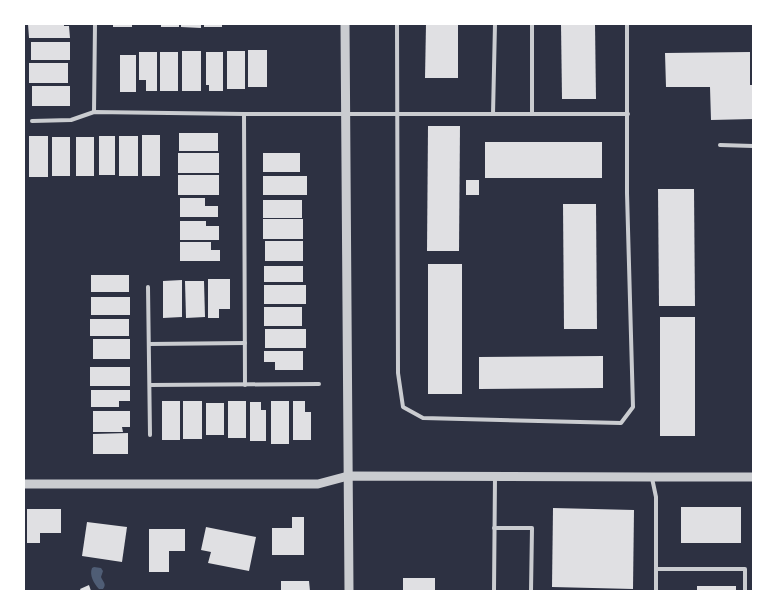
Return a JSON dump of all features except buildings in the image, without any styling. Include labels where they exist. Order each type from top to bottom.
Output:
[{"type":"street","points":[[345,24],[349,591]]},
{"type":"street","points":[[24,484],[318,484],[348,476],[753,477]]},
{"type":"lane","points":[[94,112],[95,24]]},
{"type":"lane","points":[[397,24],[398,373],[403,407],[423,418],[621,423],[633,407],[627,193],[627,24]]},
{"type":"lane","points":[[493,114],[495,24]]},
{"type":"lane","points":[[532,24],[532,114]]},
{"type":"lane","points":[[32,120],[71,120],[94,112],[628,114]]},
{"type":"lane","points":[[244,114],[245,385]]},
{"type":"lane","points":[[720,145],[753,146]]},
{"type":"lane","points":[[148,287],[150,435]]},
{"type":"lane","points":[[149,344],[245,343]]},
{"type":"lane","points":[[150,385],[319,384]]},
{"type":"lane","points":[[494,476],[494,591]]},
{"type":"lane","points":[[652,477],[656,497],[656,591]]},
{"type":"lane","points":[[494,528],[532,528],[531,591]]},
{"type":"lane","points":[[656,569],[745,569],[745,591]]},
{"type":"water","points":[[94,567],[101,568],[103,571],[101,577],[105,584],[103,589],[99,589],[95,585],[91,574]]}]
